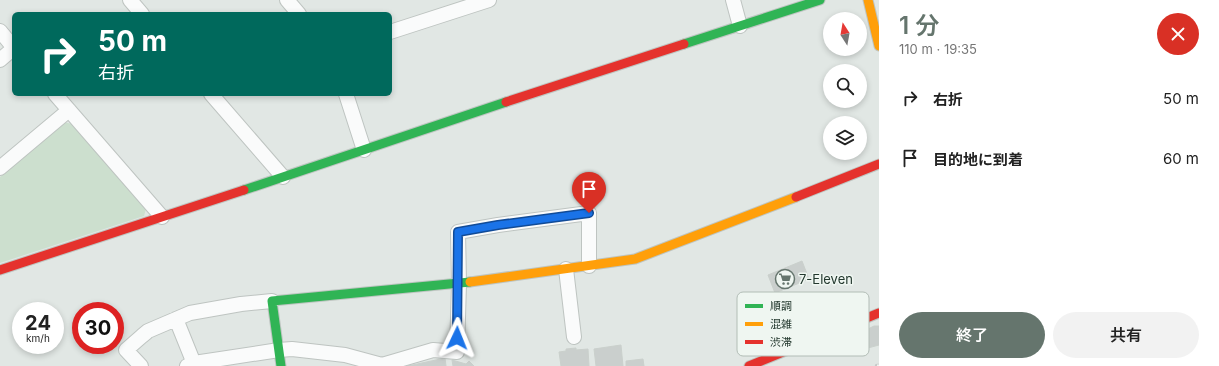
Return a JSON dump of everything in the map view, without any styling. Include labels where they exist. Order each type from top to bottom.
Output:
[{"type":"main road","points":[[0,270],[820,0]]},
{"type":"main road","points":[[868,0],[879,46]]},
{"type":"main road","points":[[282,366],[272,301],[459,283],[635,259],[879,164]]},
{"type":"main road","points":[[869,317],[879,313]]},
{"type":"main road","points":[[749,366],[774,356]]},
{"type":"street","points":[[130,0],[140,12]]},
{"type":"street","points":[[392,31],[489,0]]},
{"type":"street","points":[[733,0],[740,26]]},
{"type":"street","points":[[0,31],[12,46]]},
{"type":"street","points":[[0,60],[12,50]]},
{"type":"street","points":[[57,96],[162,217]]},
{"type":"street","points":[[213,96],[283,177]]},
{"type":"street","points":[[347,96],[364,150]]},
{"type":"street","points":[[0,168],[69,110]]},
{"type":"street","points":[[176,319],[192,365],[279,350],[292,350],[346,355],[382,365],[433,350],[457,352],[459,283],[458,232],[589,213],[589,266]]},
{"type":"street","points":[[566,269],[574,337]]},
{"type":"street","points":[[142,366],[126,350],[148,332],[190,313],[241,304],[272,301]]},
{"type":"green space","points":[[64,122],[72,124],[146,209],[144,216],[0,263],[0,177]]},
{"type":"building","points":[[802,261],[809,279],[775,292],[768,275]]},
{"type":"building","points":[[874,326],[879,326],[879,345],[869,348],[869,328]]},
{"type":"building","points":[[621,345],[623,366],[596,366],[594,349]]},
{"type":"building","points":[[576,348],[576,350],[588,349],[589,366],[561,366],[559,352],[566,351],[566,349]]},
{"type":"building","points":[[445,358],[446,366],[408,366]]},
{"type":"building","points":[[643,359],[644,366],[626,366],[626,361]]},
{"type":"building","points":[[452,360],[466,364],[469,361],[474,366],[453,366]]},
{"type":"traffic: fast","points":[[684,44],[820,0]]},
{"type":"traffic: fast","points":[[244,190],[506,102]]},
{"type":"traffic: fast","points":[[281,366],[272,301],[470,282]]},
{"type":"traffic: slow","points":[[868,0],[879,46]]},
{"type":"traffic: slow","points":[[470,282],[635,259],[796,197]]},
{"type":"traffic: jam","points":[[506,102],[684,44]]},
{"type":"traffic: jam","points":[[796,197],[879,164]]},
{"type":"traffic: jam","points":[[0,270],[244,190]]},
{"type":"traffic: jam","points":[[869,317],[879,313]]},
{"type":"traffic: jam","points":[[749,366],[774,356]]},
{"type":"place","name":"7-Eleven","points":[[785,279]]},
{"type":"route","points":[[457,338],[459,283],[458,232],[589,213]]}]
